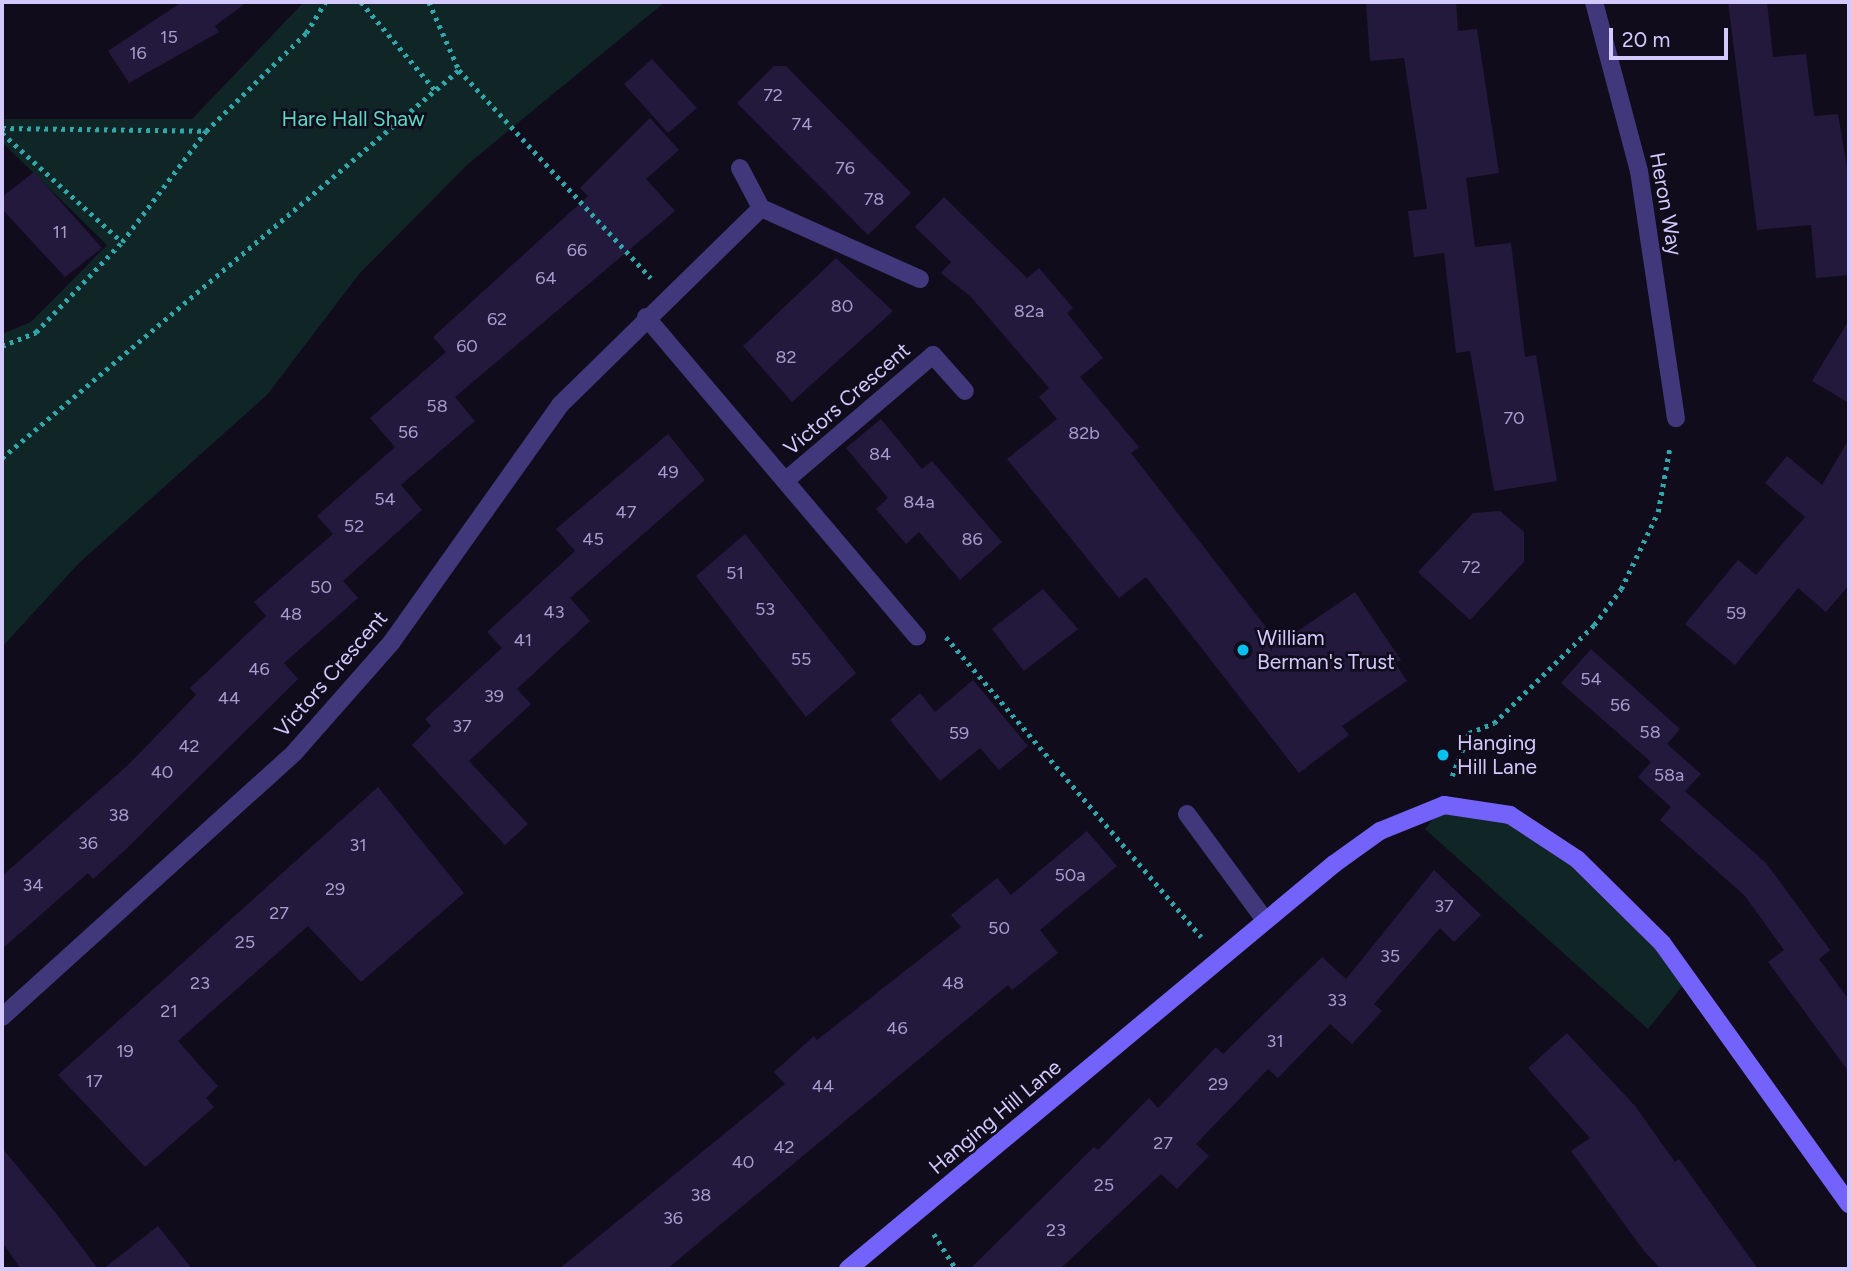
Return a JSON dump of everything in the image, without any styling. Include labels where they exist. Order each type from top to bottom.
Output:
[{"type":"street","name":"Heron Way","points":[[1594,2],[1639,171],[1675,418]]},
{"type":"street","points":[[740,167],[761,208],[920,279]]},
{"type":"street","name":"Victors Crescent","points":[[2,1017],[293,753],[391,643],[560,405],[646,317],[761,208]]},
{"type":"street","name":"Victors Crescent","points":[[646,317],[917,636]]},
{"type":"street","name":"Victors Crescent","points":[[785,481],[933,355],[965,391]]},
{"type":"street","name":"Hanging Hill Lane","points":[[848,1269],[1264,919],[1380,831],[1444,806],[1510,815],[1577,859],[1634,915],[1662,943],[1849,1204]]},
{"type":"street","points":[[1187,814],[1264,919]]},
{"type":"path","points":[[2,346],[36,331],[122,242],[206,131],[306,33],[325,2]]},
{"type":"path","points":[[361,2],[435,90]]},
{"type":"path","points":[[429,2],[459,70],[668,296]]},
{"type":"path","points":[[2,458],[459,70]]},
{"type":"path","points":[[2,130],[206,131]]},
{"type":"path","points":[[2,130],[122,242]]},
{"type":"path","points":[[1444,806],[1469,733],[1494,723],[1594,625],[1621,589],[1658,512],[1675,418]]},
{"type":"path","points":[[917,636],[932,621],[1218,957]]},
{"type":"path","points":[[920,1211],[956,1269]]},
{"type":"green space","name":"Hare Hall Shaw","points":[[304,2],[665,2],[468,164],[359,274],[267,395],[79,563],[2,647],[2,334],[31,322],[107,245],[2,142],[2,119],[192,119]]},
{"type":"green space","points":[[1444,805],[1510,815],[1577,859],[1688,979],[1648,1029],[1425,829]]},
{"type":"building","points":[[182,2],[247,2],[215,26],[219,32],[129,83],[108,51]]},
{"type":"building","points":[[1366,2],[1456,2],[1458,31],[1477,29],[1499,173],[1466,178],[1475,247],[1511,243],[1525,357],[1536,355],[1557,481],[1494,491],[1470,351],[1456,353],[1444,253],[1414,257],[1408,211],[1427,209],[1404,58],[1370,61]]},
{"type":"building","points":[[1728,2],[1767,2],[1773,57],[1806,54],[1814,116],[1838,114],[1849,180],[1849,275],[1816,278],[1811,225],[1757,230]]},
{"type":"building","points":[[652,59],[697,108],[668,133],[624,84]]},
{"type":"building","points":[[774,66],[786,66],[911,193],[868,235],[737,103]]},
{"type":"building","points":[[650,118],[679,150],[646,179],[675,211],[455,397],[475,421],[401,485],[422,510],[343,581],[358,598],[284,663],[298,679],[124,851],[93,879],[88,873],[2,949],[2,876],[128,765],[196,695],[190,688],[266,616],[254,602],[333,534],[317,516],[395,447],[370,418],[446,352],[433,337],[588,196],[580,188]]},
{"type":"building","points":[[34,172],[102,248],[65,277],[2,209],[2,197]]},
{"type":"building","points":[[944,197],[1027,278],[1039,268],[1073,308],[1067,313],[1103,358],[1080,377],[1139,447],[1131,453],[1279,644],[1355,592],[1401,660],[1395,663],[1407,681],[1342,726],[1349,735],[1299,773],[1146,577],[1119,598],[1007,459],[1057,419],[1039,397],[1049,388],[971,297],[941,273],[951,262],[915,227]]},
{"type":"building","points":[[836,258],[893,311],[792,402],[743,346]]},
{"type":"building","points":[[1849,320],[1849,403],[1812,381]]},
{"type":"building","points":[[881,419],[922,469],[932,461],[1002,542],[960,580],[919,532],[906,544],[876,509],[888,498],[846,448]]},
{"type":"building","points":[[668,434],[705,480],[570,598],[590,621],[517,689],[531,704],[469,761],[528,824],[505,845],[412,745],[431,726],[425,719],[502,648],[487,632],[575,551],[556,529]]},
{"type":"building","points":[[1849,439],[1849,585],[1826,612],[1798,588],[1735,665],[1685,624],[1738,560],[1756,575],[1805,517],[1765,483],[1787,456],[1822,485]]},
{"type":"building","points":[[1500,511],[1524,532],[1524,562],[1470,620],[1418,572],[1473,513]]},
{"type":"building","points":[[745,534],[856,673],[806,717],[696,576]]},
{"type":"building","points":[[1043,589],[1078,629],[1024,671],[992,629]]},
{"type":"building","points":[[1591,649],[1680,729],[1667,744],[1701,774],[1685,791],[1766,863],[1830,950],[1819,959],[1849,1000],[1849,1072],[1768,962],[1784,950],[1745,896],[1660,820],[1671,807],[1638,777],[1651,762],[1561,683]]},
{"type":"building","points":[[973,680],[1028,746],[999,770],[980,748],[940,781],[890,720],[920,693],[935,712]]},
{"type":"building","points":[[378,787],[464,893],[361,982],[308,926],[178,1041],[218,1086],[206,1098],[214,1107],[145,1167],[58,1075]]},
{"type":"building","points":[[1087,831],[1117,866],[1040,930],[1058,953],[1012,990],[1008,985],[667,1269],[559,1269],[785,1084],[774,1072],[814,1036],[817,1040],[961,927],[951,915],[997,878],[1011,895]]},
{"type":"building","points":[[1434,870],[1481,915],[1454,942],[1440,928],[1374,1004],[1382,1011],[1352,1044],[1330,1024],[1278,1078],[1268,1069],[1196,1144],[1209,1156],[1177,1189],[1161,1174],[1060,1269],[970,1269],[1094,1147],[1098,1150],[1149,1098],[1158,1108],[1216,1047],[1223,1054],[1322,957],[1346,979]]},
{"type":"building","points":[[1567,1033],[1635,1106],[1675,1162],[1679,1159],[1758,1269],[1661,1269],[1644,1251],[1571,1151],[1590,1138],[1528,1068]]},
{"type":"building","points":[[2,1148],[98,1269],[21,1269],[2,1242]]},
{"type":"building","points":[[158,1226],[192,1269],[103,1269]]},
{"type":"place","name":"William Berman's Trust","points":[[1243,650]]},
{"type":"place","name":"Hanging Hill Lane","points":[[1443,755]]}]
